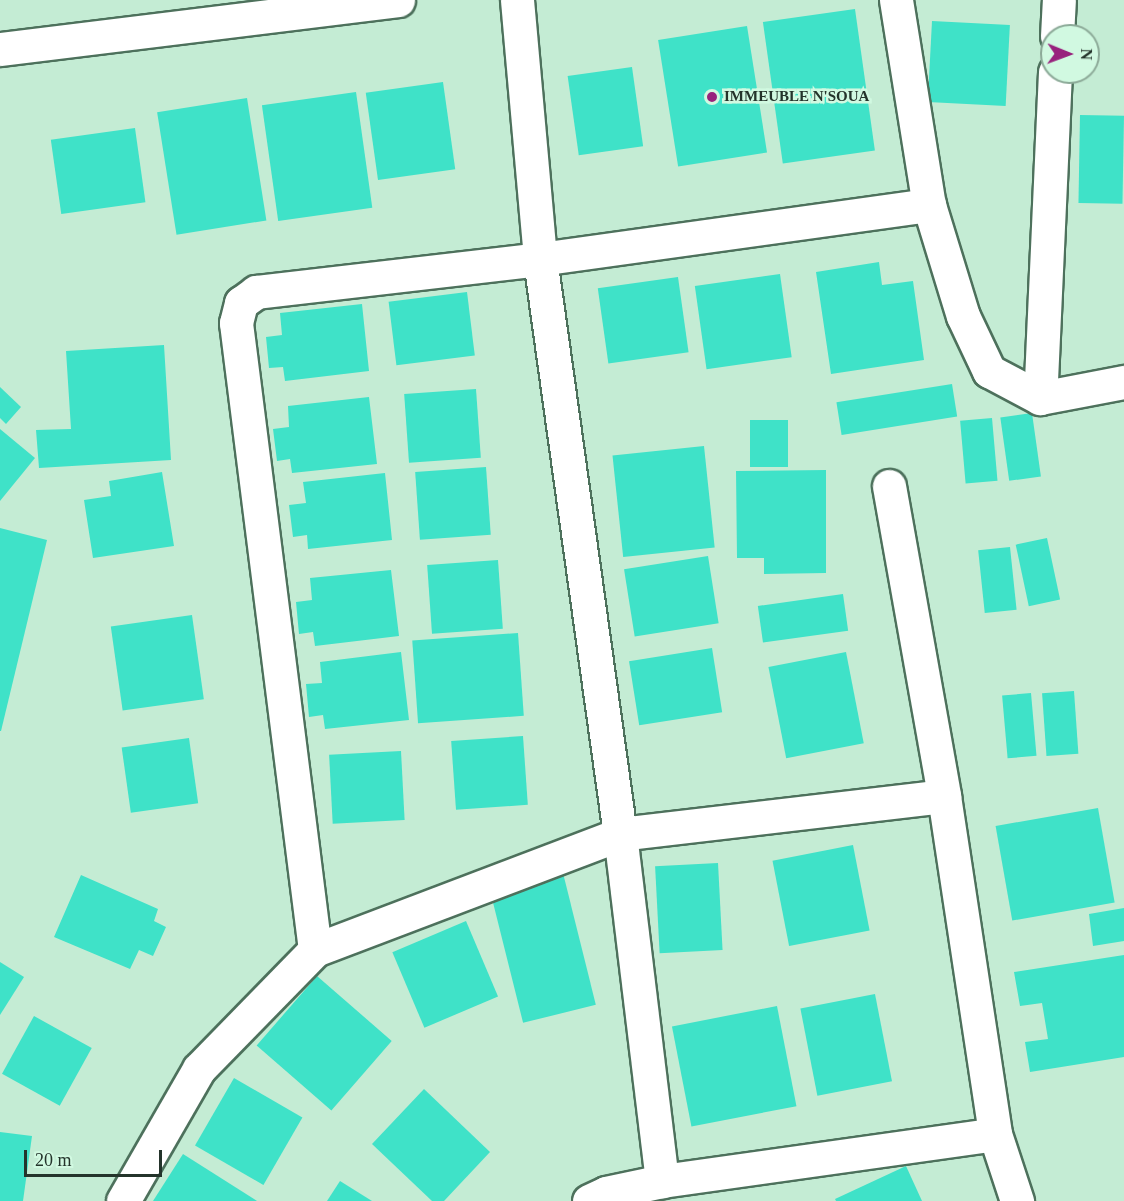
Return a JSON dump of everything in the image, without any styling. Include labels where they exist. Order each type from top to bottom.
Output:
[{"type":"street","points":[[0,49],[398,0]]},
{"type":"street","points":[[517,0],[540,259],[620,834],[662,1181]]},
{"type":"street","points":[[896,0],[929,205],[963,316],[989,371],[1041,398],[1124,382]]},
{"type":"street","points":[[1058,24],[1059,0]]},
{"type":"street","points":[[1041,398],[1054,84]]},
{"type":"street","points":[[315,950],[236,323],[241,303],[256,292],[540,259],[929,205]]},
{"type":"street","points":[[889,486],[944,796],[995,1134],[1017,1201]]},
{"type":"street","points":[[123,1201],[199,1069],[315,950],[620,834],[944,796]]},
{"type":"street","points":[[589,1201],[606,1193],[662,1181],[995,1134]]},
{"type":"building","points":[[855,9],[875,151],[783,164],[763,22]]},
{"type":"building","points":[[932,21],[1010,25],[1006,106],[928,102]]},
{"type":"building","name":"IMMEUBLE N'SOUA","points":[[747,26],[767,152],[678,167],[658,40]]},
{"type":"building","points":[[632,67],[643,146],[579,155],[568,76]]},
{"type":"building","points":[[443,82],[455,169],[378,180],[366,93]]},
{"type":"building","points":[[356,92],[372,208],[278,221],[262,105]]},
{"type":"building","points":[[247,98],[266,220],[177,235],[157,112]]},
{"type":"building","points":[[1080,115],[1124,116],[1122,204],[1078,203]]},
{"type":"building","points":[[135,128],[145,202],[61,214],[51,140]]},
{"type":"building","points":[[879,262],[882,285],[913,281],[924,360],[831,374],[816,272]]},
{"type":"building","points":[[780,274],[792,357],[707,369],[695,286]]},
{"type":"building","points":[[678,277],[689,352],[608,364],[598,288]]},
{"type":"building","points":[[467,292],[475,356],[396,365],[389,302]]},
{"type":"building","points":[[362,304],[369,371],[285,381],[283,367],[269,368],[266,337],[282,335],[280,313]]},
{"type":"building","points":[[164,345],[171,460],[39,468],[36,430],[71,429],[66,351]]},
{"type":"building","points":[[952,384],[957,417],[842,435],[836,402]]},
{"type":"building","points":[[0,387],[21,407],[6,424],[0,418]]},
{"type":"building","points":[[476,389],[481,458],[409,463],[404,394]]},
{"type":"building","points":[[369,397],[377,464],[292,473],[290,459],[277,461],[273,429],[289,427],[288,406]]},
{"type":"building","points":[[1032,413],[1041,476],[1009,481],[1000,417]]},
{"type":"building","points":[[992,418],[997,481],[966,484],[960,421]]},
{"type":"building","points":[[750,420],[788,420],[788,467],[750,467]]},
{"type":"building","points":[[0,429],[35,458],[0,501]]},
{"type":"building","points":[[704,446],[715,547],[623,557],[613,456]]},
{"type":"building","points":[[486,467],[491,535],[420,540],[415,472]]},
{"type":"building","points":[[826,470],[826,573],[764,574],[764,558],[737,558],[736,471]]},
{"type":"building","points":[[162,472],[174,546],[93,558],[84,500],[111,496],[109,481]]},
{"type":"building","points":[[385,473],[392,540],[308,549],[307,535],[293,537],[289,505],[306,503],[303,482]]},
{"type":"building","points":[[0,528],[47,540],[1,731],[0,731]]},
{"type":"building","points":[[1047,538],[1060,600],[1029,606],[1016,545]]},
{"type":"building","points":[[1010,547],[1017,610],[985,613],[978,550]]},
{"type":"building","points":[[708,556],[719,623],[635,636],[624,569]]},
{"type":"building","points":[[498,560],[503,629],[432,634],[427,565]]},
{"type":"building","points":[[391,570],[399,636],[315,646],[313,632],[299,634],[296,602],[312,600],[310,578]]},
{"type":"building","points":[[843,594],[848,631],[763,643],[758,606]]},
{"type":"building","points":[[192,615],[204,699],[123,711],[111,626]]},
{"type":"building","points":[[518,633],[524,716],[418,723],[412,640]]},
{"type":"building","points":[[712,648],[722,712],[639,725],[629,661]]},
{"type":"building","points":[[401,652],[409,720],[325,729],[323,715],[309,717],[306,684],[322,683],[320,662]]},
{"type":"building","points":[[846,652],[864,743],[786,758],[768,667]]},
{"type":"building","points":[[1074,691],[1078,754],[1046,756],[1042,693]]},
{"type":"building","points":[[1031,693],[1036,756],[1008,758],[1002,696]]},
{"type":"building","points":[[523,736],[528,805],[456,810],[451,741]]},
{"type":"building","points":[[189,738],[198,803],[131,813],[122,747]]},
{"type":"building","points":[[401,751],[405,820],[333,824],[329,755]]},
{"type":"building","points":[[1098,808],[1115,903],[1012,921],[996,826]]},
{"type":"building","points":[[853,845],[870,930],[789,946],[773,861]]},
{"type":"building","points":[[718,863],[723,950],[660,953],[655,866]]},
{"type":"building","points":[[561,865],[596,1005],[523,1023],[488,883]]},
{"type":"building","points":[[81,875],[158,909],[154,921],[166,927],[153,956],[139,950],[130,969],[54,937]]},
{"type":"building","points":[[1124,908],[1124,941],[1093,946],[1089,914]]},
{"type":"building","points":[[466,921],[498,996],[424,1028],[392,952]]},
{"type":"building","points":[[1124,955],[1124,1057],[1030,1072],[1025,1042],[1048,1039],[1042,1003],[1020,1006],[1014,972]]},
{"type":"building","points":[[0,962],[24,977],[0,1015]]},
{"type":"building","points":[[317,976],[392,1041],[331,1110],[257,1045]]},
{"type":"building","points":[[875,994],[892,1081],[817,1096],[800,1009]]},
{"type":"building","points":[[777,1006],[796,1106],[691,1127],[672,1026]]},
{"type":"building","points":[[34,1016],[92,1048],[60,1106],[2,1074]]},
{"type":"building","points":[[234,1078],[302,1118],[263,1185],[195,1146]]},
{"type":"building","points":[[424,1089],[490,1152],[444,1201],[432,1201],[372,1144]]},
{"type":"building","points":[[0,1132],[32,1136],[23,1201],[0,1201]]},
{"type":"building","points":[[183,1154],[257,1201],[153,1201]]},
{"type":"building","points":[[906,1166],[922,1201],[836,1201],[835,1199]]},
{"type":"building","points":[[340,1181],[372,1201],[327,1201]]},
{"type":"place","name":"IMMEUBLE N'SOUA","points":[[712,97]]}]
